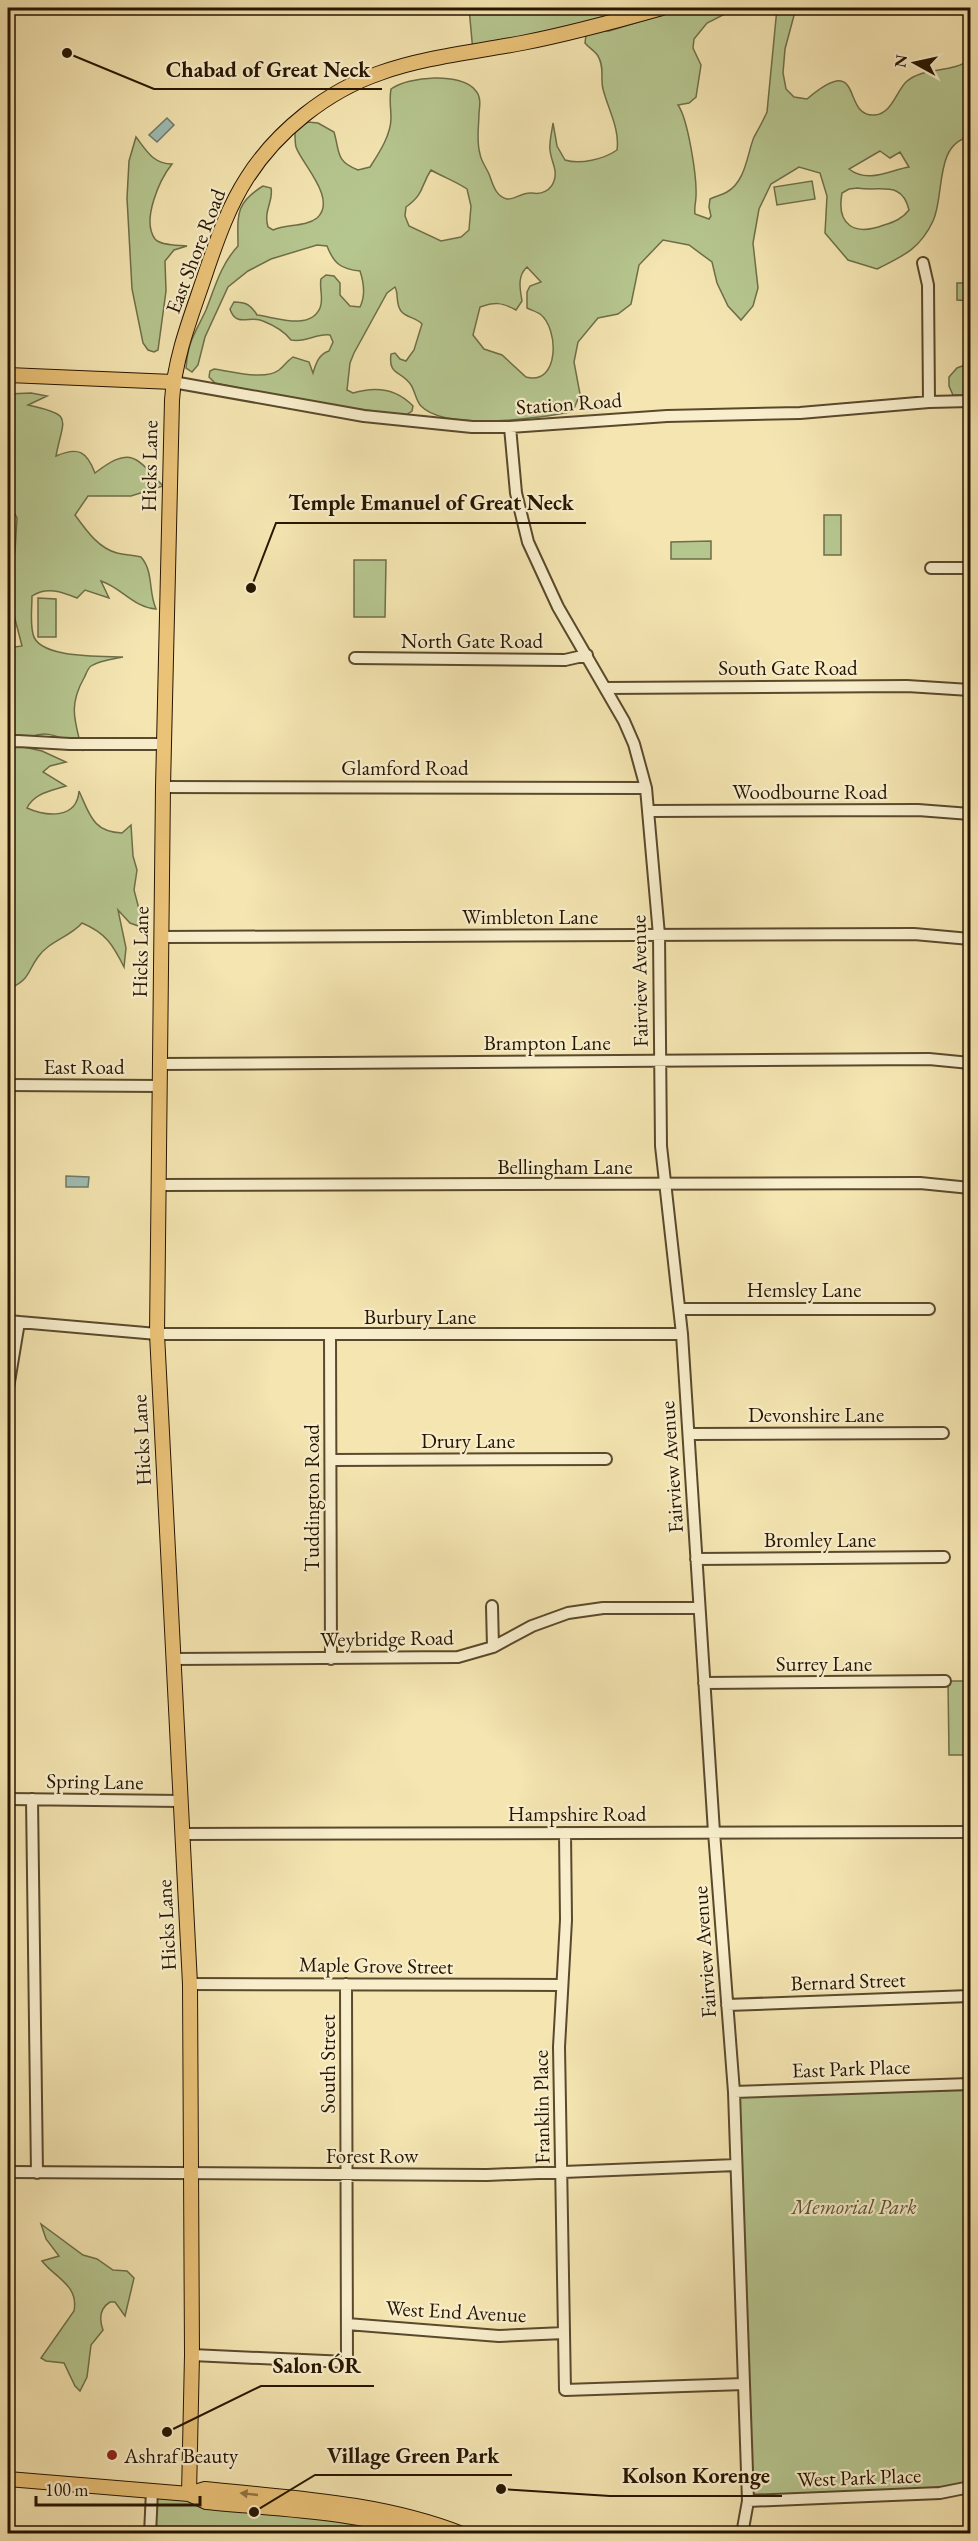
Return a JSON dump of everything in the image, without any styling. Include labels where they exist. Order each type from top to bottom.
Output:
[{"type":"main road","name":"East Shore Road","points":[[173,382],[181,348],[218,238],[236,196],[260,160],[285,132],[317,106],[352,84],[402,66],[541,39],[662,8]]},
{"type":"main road","points":[[8,375],[173,382]]},
{"type":"main road","name":"Hicks Lane","points":[[173,382],[163,787],[157,1334],[190,1984],[192,2355],[189,2494]]},
{"type":"main road","points":[[8,2480],[189,2494],[206,2502],[330,2515],[401,2527],[424,2534]]},
{"type":"main road","points":[[189,2494],[205,2489],[348,2506],[412,2517],[462,2534]]},
{"type":"street","points":[[923,263],[928,285],[929,402]]},
{"type":"street","name":"Station Road","points":[[173,382],[364,416],[472,427],[510,427],[667,416],[840,411],[929,402],[970,401]]},
{"type":"street","name":"Fairview Avenue","points":[[510,427],[516,493],[528,542],[558,607],[606,688],[634,744],[646,788],[649,811],[659,935],[660,1122],[682,1334],[714,1832],[734,2092],[748,2501],[742,2534]]},
{"type":"street","points":[[931,568],[970,568]]},
{"type":"street","name":"North Gate Road","points":[[355,658],[565,660],[587,655]]},
{"type":"street","name":"South Gate Road","points":[[606,688],[907,686],[970,690]]},
{"type":"street","points":[[8,742],[164,744]]},
{"type":"street","name":"Glamford Road","points":[[163,787],[646,788]]},
{"type":"street","name":"Woodbourne Road","points":[[649,811],[918,810],[970,814]]},
{"type":"street","name":"Wimbleton Lane","points":[[162,937],[914,934],[970,939]]},
{"type":"street","name":"Brampton Lane","points":[[160,1064],[929,1059],[970,1063]]},
{"type":"street","name":"East Road","points":[[8,1085],[160,1086]]},
{"type":"street","name":"Bellingham Lane","points":[[159,1185],[920,1183],[970,1188]]},
{"type":"street","name":"Hemsley Lane","points":[[680,1309],[929,1309]]},
{"type":"street","points":[[8,1388],[13,1322]]},
{"type":"street","name":"Burbury Lane","points":[[13,1322],[157,1334],[682,1334]]},
{"type":"street","name":"Tuddington Road","points":[[330,1335],[332,1659]]},
{"type":"street","name":"Devonshire Lane","points":[[689,1434],[943,1433]]},
{"type":"street","name":"Drury Lane","points":[[331,1460],[606,1459]]},
{"type":"street","name":"Bromley Lane","points":[[696,1559],[944,1557]]},
{"type":"street","points":[[492,1606],[494,1647]]},
{"type":"street","name":"Weybridge Road","points":[[174,1659],[458,1657],[494,1647],[532,1626],[568,1613],[603,1608],[699,1608]]},
{"type":"street","name":"Surrey Lane","points":[[704,1683],[945,1681]]},
{"type":"street","name":"Spring Lane","points":[[8,1799],[181,1801]]},
{"type":"street","points":[[32,1799],[37,2172]]},
{"type":"street","name":"Hampshire Road","points":[[183,1834],[970,1832]]},
{"type":"street","name":"Franklin Place","points":[[565,1833],[566,1920],[559,2047],[565,2390],[744,2384]]},
{"type":"street","name":"Maple Grove Street","points":[[190,1984],[562,1985]]},
{"type":"street","name":"South Street","points":[[192,2355],[347,2362],[346,1984]]},
{"type":"street","name":"Bernard Street","points":[[727,2005],[970,1996]]},
{"type":"street","name":"East Park Place","points":[[734,2092],[970,2084]]},
{"type":"street","name":"Forest Row","points":[[8,2172],[487,2175],[736,2165]]},
{"type":"street","name":"West End Avenue","points":[[347,2324],[499,2336],[564,2333]]},
{"type":"street","name":"West Park Place","points":[[748,2501],[940,2493],[970,2487]]},
{"type":"street","points":[[150,2534],[152,2491]]},
{"type":"green space","points":[[469,8],[662,8],[473,52]]},
{"type":"green space","points":[[684,8],[717,8],[723,15],[707,23],[694,39],[693,48],[701,65],[696,97],[689,103],[678,105],[685,122],[693,163],[696,187],[695,214],[709,219],[711,216],[710,199],[727,192],[738,181],[754,137],[767,112],[777,8],[796,8],[785,49],[783,73],[786,89],[794,97],[807,99],[825,85],[838,81],[845,83],[850,89],[858,107],[864,113],[875,115],[886,110],[902,86],[913,77],[955,67],[970,59],[970,137],[959,141],[951,149],[946,160],[942,172],[937,210],[928,231],[910,251],[877,269],[848,260],[825,233],[827,196],[820,173],[799,167],[771,184],[759,209],[753,243],[758,288],[753,306],[741,320],[728,306],[717,283],[712,262],[689,245],[663,240],[639,265],[631,304],[618,314],[598,318],[578,342],[574,362],[580,394],[573,411],[517,420],[471,421],[433,414],[421,406],[411,385],[391,366],[391,354],[395,353],[400,359],[406,361],[414,350],[422,324],[401,311],[395,287],[387,293],[354,353],[350,363],[347,390],[353,393],[378,389],[393,392],[413,406],[412,411],[406,415],[325,405],[215,383],[209,377],[210,371],[214,369],[265,375],[279,370],[293,357],[309,362],[313,373],[320,357],[329,351],[333,342],[330,335],[291,340],[286,334],[263,321],[236,318],[230,309],[234,302],[238,302],[248,305],[257,315],[292,321],[308,319],[320,308],[321,279],[326,275],[334,276],[340,283],[340,295],[350,306],[360,307],[364,289],[360,271],[348,269],[339,264],[332,257],[327,246],[317,245],[271,259],[248,271],[228,287],[205,337],[198,365],[192,372],[186,368],[188,350],[216,284],[223,268],[238,246],[238,219],[242,205],[247,199],[263,186],[271,188],[267,221],[268,227],[273,230],[312,221],[322,210],[321,191],[296,147],[295,133],[300,126],[308,122],[318,123],[334,132],[340,155],[345,163],[358,170],[370,167],[389,131],[391,89],[409,81],[422,79],[459,81],[469,85],[479,96],[479,149],[481,159],[497,192],[507,199],[528,193],[543,192],[551,187],[555,177],[550,147],[553,123],[557,146],[565,160],[578,162],[592,160],[617,150],[617,134],[603,89],[600,60],[585,43],[586,35],[591,31],[609,31]],"holes":[[[880,151],[890,158],[900,152],[909,167],[871,176],[849,169]],[[431,170],[467,189],[471,206],[469,230],[461,237],[441,241],[409,226],[405,216],[406,207],[419,194]],[[849,189],[896,191],[906,201],[909,210],[901,218],[874,228],[864,229],[850,226],[845,221],[841,204],[842,193]],[[527,267],[541,282],[530,286],[527,292],[527,308],[540,314],[546,321],[553,342],[550,365],[545,373],[537,377],[526,377],[502,355],[484,349],[473,335],[480,307],[498,304],[516,310],[522,301],[520,283]]]},
{"type":"green space","points":[[136,137],[155,159],[172,164],[162,179],[154,200],[150,221],[151,231],[155,239],[161,243],[187,246],[174,250],[165,261],[166,291],[158,350],[154,352],[148,350],[143,343],[132,289],[127,198],[129,161]]},
{"type":"green space","points":[[812,181],[815,199],[777,205],[774,187]]},
{"type":"green space","points":[[957,283],[970,283],[970,301],[957,300]]},
{"type":"green space","points":[[970,363],[970,396],[953,395],[949,386],[949,377],[957,368]]},
{"type":"green space","points":[[31,393],[47,396],[28,405],[53,412],[62,420],[63,426],[56,456],[71,451],[81,453],[89,460],[95,473],[117,459],[132,458],[146,468],[163,486],[131,496],[88,496],[75,515],[93,538],[110,551],[141,557],[148,569],[156,609],[141,605],[101,581],[109,598],[85,590],[77,598],[49,591],[32,596],[31,620],[37,642],[58,652],[123,657],[102,661],[91,666],[79,688],[74,714],[82,750],[49,734],[33,736],[14,745],[42,751],[66,762],[50,766],[43,772],[66,786],[38,796],[27,808],[52,814],[67,811],[73,807],[79,791],[90,815],[99,826],[112,832],[122,833],[131,825],[133,856],[137,870],[134,890],[144,928],[130,923],[118,910],[126,948],[124,967],[108,940],[82,923],[43,952],[25,978],[17,985],[8,988],[8,825],[13,821],[8,808],[8,648],[22,646],[8,592],[15,551],[17,518],[8,501],[8,441],[14,440],[8,433],[8,394]]},
{"type":"green space","points":[[824,515],[841,515],[841,555],[824,555]]},
{"type":"green space","points":[[711,541],[711,559],[671,559],[671,542]]},
{"type":"green space","points":[[354,560],[386,560],[385,617],[354,617]]},
{"type":"green space","points":[[38,598],[56,599],[56,637],[38,637]]},
{"type":"green space","points":[[948,1681],[970,1681],[970,1755],[949,1755]]},
{"type":"green space","name":"Memorial Park","points":[[970,2084],[970,2487],[748,2501],[734,2092]]},
{"type":"green space","points":[[41,2224],[83,2255],[97,2259],[113,2270],[127,2271],[134,2278],[125,2316],[115,2302],[110,2302],[102,2311],[103,2330],[91,2345],[87,2377],[80,2391],[75,2386],[64,2363],[46,2361],[41,2358],[74,2311],[75,2302],[70,2288],[42,2261],[59,2256],[46,2239]]},
{"type":"green space","points":[[152,2491],[339,2509],[447,2534],[150,2534]]},
{"type":"water","points":[[167,118],[174,125],[157,142],[149,135]]},
{"type":"water","points":[[66,1176],[89,1177],[88,1187],[66,1187]]},
{"type":"place","name":"Chabad of Great Neck","points":[[67,53]]},
{"type":"place","name":"Temple Emanuel of Great Neck","points":[[251,588]]},
{"type":"place","name":"Salon ÓR","points":[[167,2432]]},
{"type":"place","name":"Ashraf Beauty","points":[[112,2455]]},
{"type":"place","name":"Kolson Korenge","points":[[501,2489]]},
{"type":"place","name":"Village Green Park","points":[[254,2512]]}]
